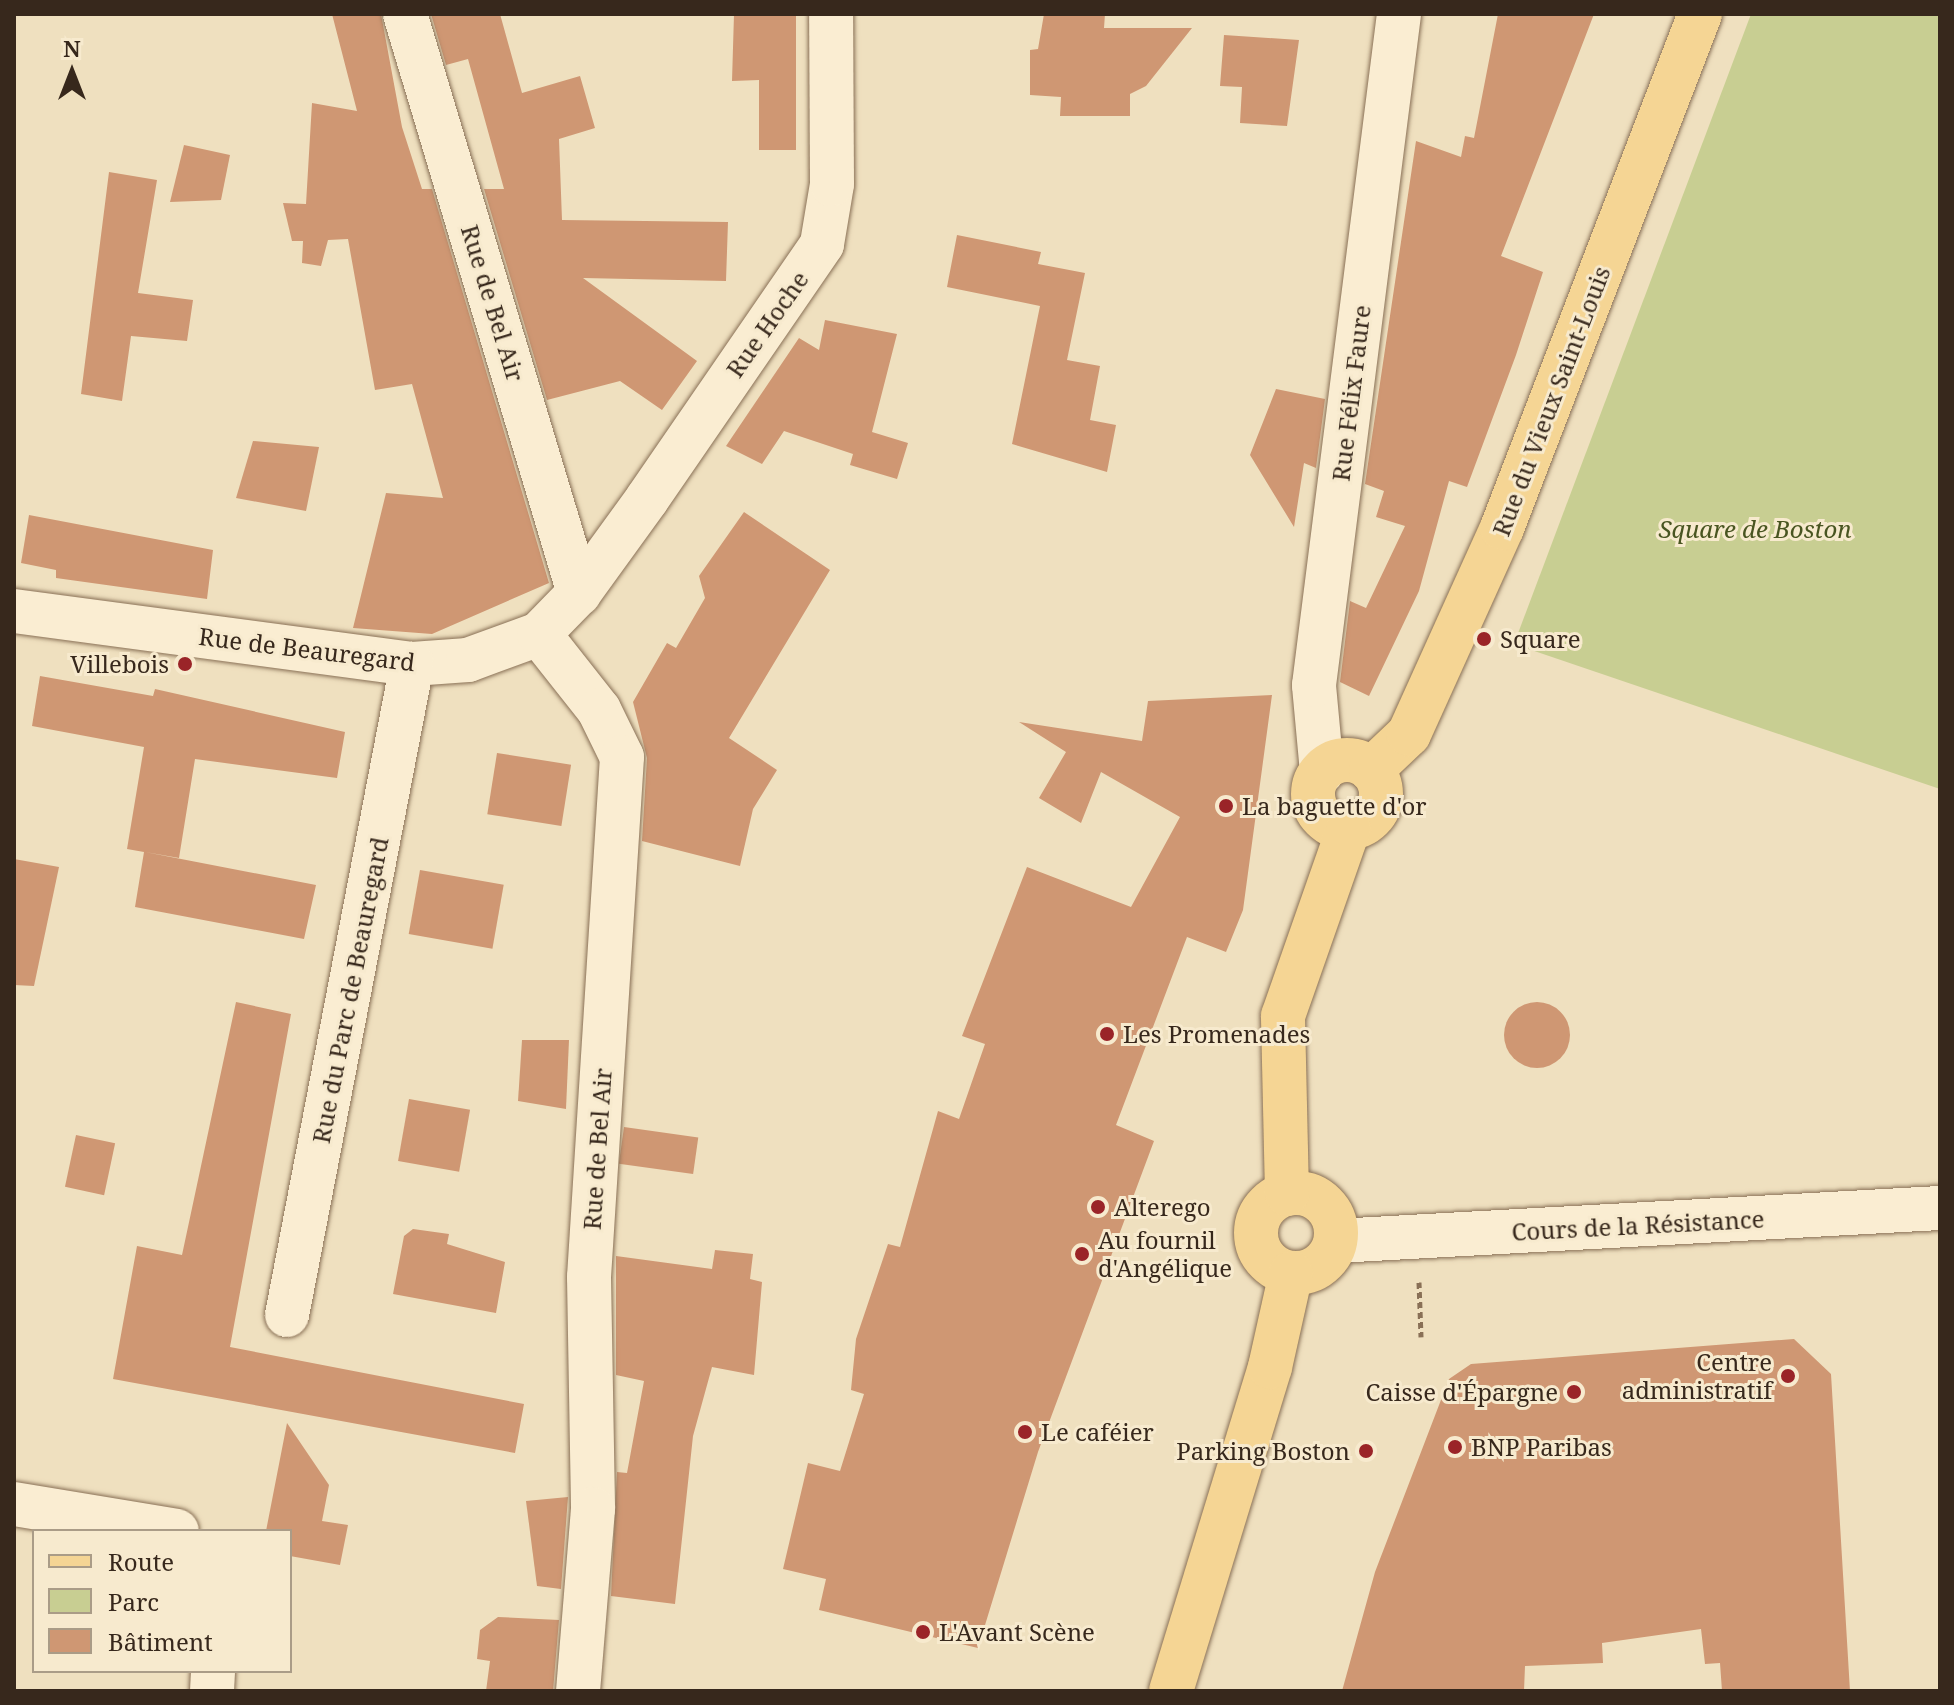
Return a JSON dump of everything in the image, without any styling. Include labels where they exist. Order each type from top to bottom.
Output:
[{"type":"main road","name":"Rue du Vieux Saint-Louis","points":[[1371,770],[1409,734],[1502,528],[1700,14]]},
{"type":"main road","points":[[1351,761],[1371,770],[1381,801],[1370,820],[1349,828],[1328,822],[1315,804],[1322,772],[1351,761]]},
{"type":"main road","points":[[1287,1194],[1283,1016],[1349,828]]},
{"type":"main road","points":[[1287,1194],[1325,1204],[1336,1241],[1314,1269],[1291,1273],[1260,1251],[1256,1227],[1266,1206],[1287,1194]]},
{"type":"main road","points":[[1171,1691],[1270,1367],[1291,1273]]},
{"type":"street","name":"Rue de Bel Air","points":[[405,14],[579,593]]},
{"type":"street","name":"Rue Hoche","points":[[579,593],[822,244],[832,184],[831,14]]},
{"type":"street","name":"Rue Félix Faure","points":[[1322,772],[1314,685],[1399,14]]},
{"type":"street","name":"Rue de Beauregard","points":[[14,611],[412,664],[468,660],[539,634],[579,593]]},
{"type":"street","name":"Rue de Bel Air","points":[[539,634],[599,710],[622,757],[589,1277],[593,1509],[578,1691]]},
{"type":"street","name":"Rue du Parc de Beauregard","points":[[287,1315],[412,664]]},
{"type":"street","name":"Cours de la Résistance","points":[[1336,1241],[1940,1208]]},
{"type":"street","points":[[14,1504],[165,1529]]},
{"type":"green space","name":"Square de Boston","points":[[1751,14],[1940,14],[1940,789],[1514,644]]},
{"type":"building","points":[[332,14],[381,14],[402,127],[422,189],[432,189],[549,583],[432,634],[353,628],[386,493],[443,498],[412,384],[375,390],[348,239],[328,240],[321,266],[302,263],[303,241],[292,241],[283,203],[306,204],[312,103],[357,111]]},
{"type":"building","points":[[431,14],[500,14],[522,93],[580,76],[595,128],[559,139],[562,220],[728,222],[726,281],[583,278],[697,361],[662,410],[620,381],[547,400],[484,189],[504,189],[468,59],[446,65]]},
{"type":"building","points":[[734,14],[796,14],[796,150],[759,150],[759,80],[732,81]]},
{"type":"building","points":[[1044,14],[1105,14],[1104,28],[1192,28],[1146,86],[1130,94],[1130,116],[1060,116],[1061,97],[1030,95],[1030,50],[1038,49]]},
{"type":"building","points":[[1498,14],[1594,14],[1501,256],[1543,272],[1516,355],[1467,487],[1449,481],[1419,591],[1369,696],[1340,682],[1350,601],[1366,608],[1405,526],[1376,517],[1384,491],[1365,484],[1416,141],[1461,157],[1465,136],[1474,138]]},
{"type":"building","points":[[1224,35],[1299,40],[1287,126],[1240,123],[1242,87],[1220,86]]},
{"type":"building","points":[[184,145],[230,155],[221,200],[170,202]]},
{"type":"building","points":[[109,172],[157,180],[138,293],[193,300],[187,341],[131,336],[122,401],[81,394]]},
{"type":"building","points":[[957,235],[1041,252],[1038,264],[1085,273],[1067,360],[1100,366],[1090,420],[1116,425],[1107,472],[1012,444],[1040,306],[947,287]]},
{"type":"building","points":[[825,320],[897,334],[872,432],[908,443],[897,479],[850,465],[853,454],[784,431],[762,464],[726,446],[799,338],[819,350]]},
{"type":"building","points":[[1276,389],[1325,399],[1316,468],[1304,463],[1294,527],[1250,455]]},
{"type":"building","points":[[253,441],[319,447],[306,511],[236,498]]},
{"type":"building","points":[[744,512],[830,570],[729,738],[777,770],[753,809],[740,866],[642,841],[647,758],[633,702],[667,643],[676,648],[705,598],[699,576]]},
{"type":"building","points":[[29,515],[213,550],[207,599],[56,578],[56,570],[21,563]]},
{"type":"building","points":[[40,676],[153,696],[155,689],[345,732],[337,778],[195,759],[179,858],[145,852],[316,885],[304,939],[135,907],[144,852],[127,849],[144,747],[32,726]]},
{"type":"building","points":[[1272,695],[1243,910],[1226,952],[1187,937],[1116,1125],[1154,1141],[1038,1452],[978,1648],[819,1610],[826,1579],[783,1569],[808,1463],[840,1471],[864,1394],[851,1390],[856,1339],[888,1244],[900,1247],[938,1111],[959,1119],[985,1044],[962,1036],[1027,867],[1131,907],[1180,817],[1101,772],[1081,823],[1039,798],[1066,752],[1019,722],[1142,741],[1148,701]]},
{"type":"building","points":[[497,753],[571,765],[561,826],[487,814]]},
{"type":"building","points":[[14,859],[59,867],[34,986],[14,985]]},
{"type":"building","points":[[420,870],[504,885],[492,949],[409,934]]},
{"type":"building","points":[[236,1002],[291,1014],[230,1347],[524,1404],[515,1453],[113,1379],[137,1246],[182,1255]]},
{"type":"building","points":[[1537,1002],[1550,1005],[1560,1012],[1567,1022],[1570,1035],[1567,1048],[1560,1058],[1550,1065],[1537,1068],[1524,1065],[1514,1058],[1507,1048],[1504,1035],[1507,1022],[1514,1012],[1524,1005]]},
{"type":"building","points":[[522,1040],[569,1040],[566,1109],[518,1101]]},
{"type":"building","points":[[409,1099],[470,1110],[459,1172],[398,1161]]},
{"type":"building","points":[[624,1127],[698,1137],[693,1174],[619,1164]]},
{"type":"building","points":[[76,1135],[115,1143],[104,1195],[65,1187]]},
{"type":"building","points":[[413,1229],[449,1234],[447,1244],[505,1262],[496,1313],[393,1294],[404,1236]]},
{"type":"building","points":[[715,1250],[753,1254],[750,1279],[762,1282],[754,1375],[712,1367],[693,1436],[675,1604],[611,1596],[617,1472],[627,1473],[644,1381],[616,1375],[616,1256],[712,1269]]},
{"type":"building","points":[[1794,1339],[1831,1374],[1850,1691],[1722,1691],[1720,1663],[1705,1664],[1701,1629],[1602,1643],[1603,1663],[1525,1666],[1524,1691],[1342,1691],[1375,1572],[1449,1379],[1471,1364]]},
{"type":"building","points":[[287,1423],[329,1485],[322,1521],[348,1525],[340,1565],[292,1556],[292,1529],[266,1529]]},
{"type":"building","points":[[568,1497],[561,1589],[537,1586],[526,1501]]},
{"type":"building","points":[[498,1617],[559,1620],[553,1691],[486,1691],[490,1661],[477,1659],[480,1630]]},
{"type":"place","name":"Square","points":[[1484,639]]},
{"type":"place","name":"Villebois","points":[[185,664]]},
{"type":"place","name":"La baguette d'or","points":[[1226,806]]},
{"type":"place","name":"Les Promenades","points":[[1107,1034]]},
{"type":"place","name":"Alterego","points":[[1098,1207]]},
{"type":"place","name":"Au fournil d'Angélique","points":[[1082,1254]]},
{"type":"place","name":"Centre administratif","points":[[1788,1376]]},
{"type":"place","name":"Caisse d'Épargne","points":[[1574,1392]]},
{"type":"place","name":"Le caféier","points":[[1025,1432]]},
{"type":"place","name":"BNP Paribas","points":[[1455,1447]]},
{"type":"place","name":"Parking Boston","points":[[1366,1451]]},
{"type":"place","name":"L'Avant Scène","points":[[923,1632]]}]
